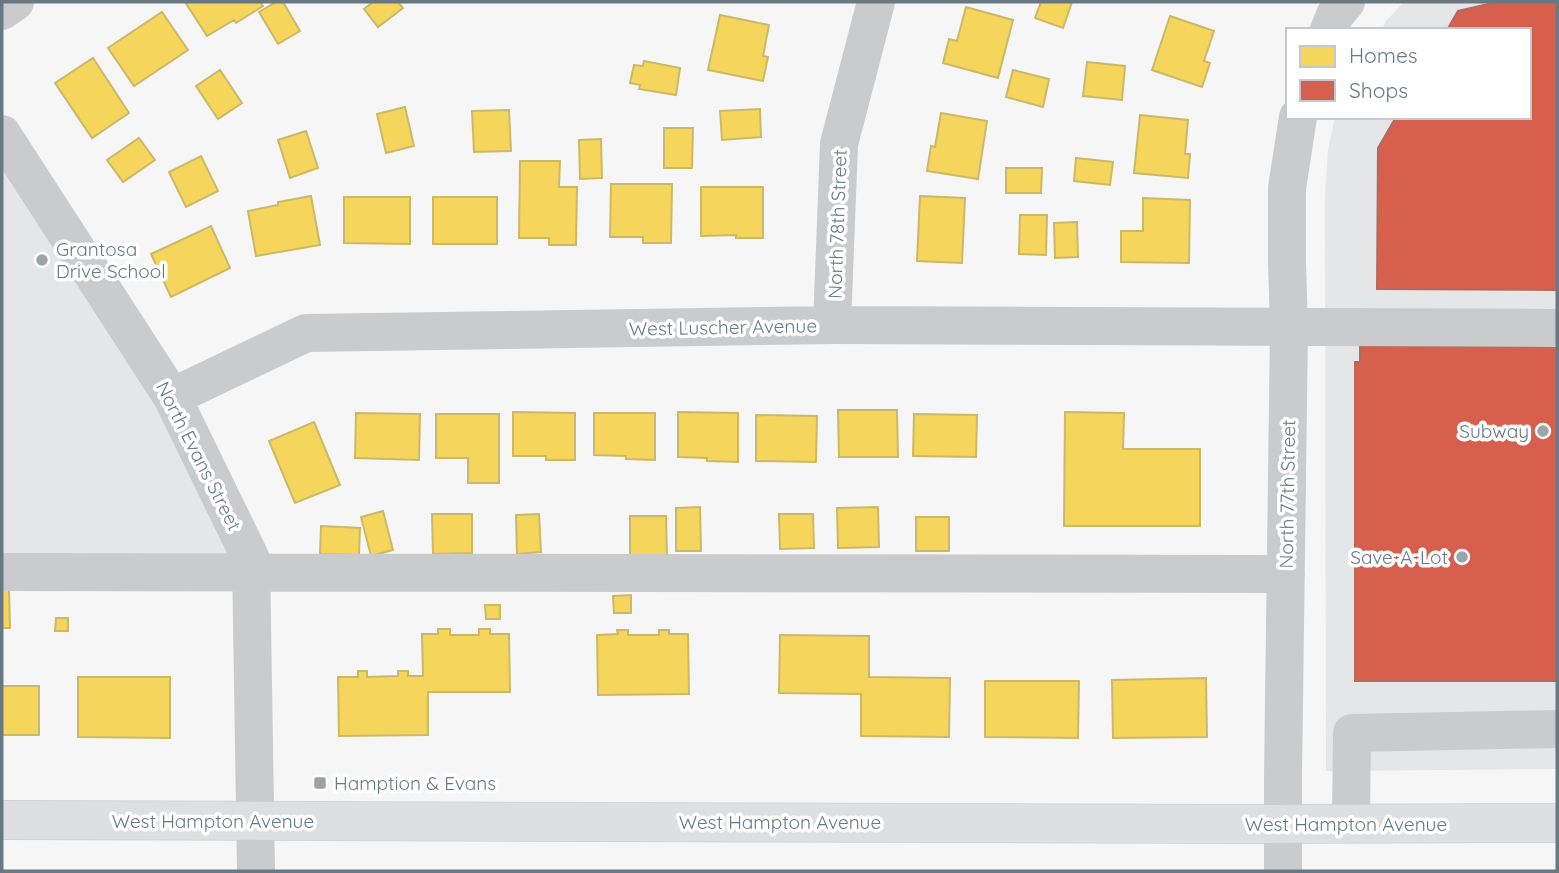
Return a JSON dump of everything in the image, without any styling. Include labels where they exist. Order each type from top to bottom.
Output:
[{"type":"main road","name":"West Hampton Avenue","points":[[2,820],[1557,823]]},
{"type":"street","points":[[2,11],[15,2]]},
{"type":"street","name":"North 78th Street","points":[[832,325],[839,144],[876,2]]},
{"type":"street","points":[[1330,28],[1335,15],[1346,2]]},
{"type":"street","name":"North 77th Street","points":[[1283,871],[1289,327],[1287,188],[1298,119]]},
{"type":"street","name":"North Evans Street","points":[[2,134],[172,397],[251,559],[256,871]]},
{"type":"street","name":"West Luscher Avenue","points":[[172,397],[306,333],[832,325],[1557,328]]},
{"type":"street","points":[[2,572],[1286,574]]},
{"type":"street","points":[[1351,824],[1352,733],[1557,729]]},
{"type":"shaded area","points":[[1404,2],[1557,2],[1557,769],[1326,771],[1325,198],[1328,150],[1335,119],[1531,119],[1531,28],[1382,28]]},
{"type":"shaded area","name":"Grantosa Drive School","points":[[2,134],[251,559],[2,572]]},
{"type":"building: Homes","points":[[185,2],[260,2],[263,6],[236,23],[234,20],[207,36]]},
{"type":"building: Homes","points":[[276,2],[283,2],[300,31],[278,44],[259,12]]},
{"type":"building: Homes","points":[[373,2],[398,2],[403,8],[378,27],[364,9]]},
{"type":"building: Homes","points":[[1041,2],[1072,2],[1063,28],[1035,18]]},
{"type":"building: Homes","points":[[966,7],[1013,20],[998,78],[943,63],[949,39],[957,41]]},
{"type":"building: Homes","points":[[162,12],[188,50],[134,86],[108,48]]},
{"type":"building: Homes","points":[[720,15],[769,25],[763,56],[768,57],[763,81],[708,70]]},
{"type":"building: Homes","points":[[1170,16],[1214,31],[1204,61],[1210,63],[1202,87],[1152,70]]},
{"type":"building: Homes","points":[[93,58],[129,113],[92,138],[55,83]]},
{"type":"building: Homes","points":[[644,61],[680,68],[676,95],[639,89],[640,85],[630,83],[634,65],[643,66]]},
{"type":"building: Homes","points":[[1087,62],[1125,66],[1122,100],[1083,96]]},
{"type":"building: Homes","points":[[220,70],[242,103],[218,119],[196,86]]},
{"type":"building: Homes","points":[[1013,70],[1049,79],[1043,107],[1006,97]]},
{"type":"building: Homes","points":[[405,107],[414,146],[386,153],[377,114]]},
{"type":"building: Homes","points":[[760,109],[761,137],[722,140],[720,111]]},
{"type":"building: Homes","points":[[509,110],[511,151],[474,152],[472,111]]},
{"type":"building: Homes","points":[[941,113],[987,121],[978,179],[927,171],[931,146],[935,147]]},
{"type":"building: Homes","points":[[1140,115],[1188,120],[1185,154],[1190,154],[1188,178],[1134,173]]},
{"type":"building: Homes","points":[[664,128],[693,128],[692,168],[664,168]]},
{"type":"building: Homes","points":[[306,131],[318,168],[290,178],[278,140]]},
{"type":"building: Homes","points":[[139,138],[155,160],[123,182],[107,160]]},
{"type":"building: Homes","points":[[601,139],[602,178],[580,179],[579,140]]},
{"type":"building: Homes","points":[[201,156],[218,191],[186,207],[169,172]]},
{"type":"building: Homes","points":[[1076,158],[1113,162],[1110,185],[1074,181]]},
{"type":"building: Homes","points":[[520,161],[560,161],[559,187],[577,187],[576,245],[549,245],[549,238],[519,238]]},
{"type":"building: Homes","points":[[1006,168],[1042,168],[1041,193],[1006,193]]},
{"type":"building: Homes","points":[[611,184],[672,184],[671,243],[643,243],[643,237],[610,237]]},
{"type":"building: Homes","points":[[701,187],[763,187],[763,238],[736,238],[736,235],[701,236]]},
{"type":"building: Homes","points":[[311,196],[320,245],[256,256],[248,211]]},
{"type":"building: Homes","points":[[920,196],[965,198],[962,263],[917,261]]},
{"type":"building: Homes","points":[[344,197],[410,197],[410,244],[344,243]]},
{"type":"building: Homes","points":[[433,197],[497,197],[497,244],[433,244]]},
{"type":"building: Homes","points":[[1143,198],[1190,200],[1189,263],[1121,262],[1121,231],[1143,231]]},
{"type":"building: Homes","points":[[1020,215],[1047,215],[1046,255],[1019,254]]},
{"type":"building: Homes","points":[[1077,222],[1078,257],[1055,258],[1054,223]]},
{"type":"building: Homes","points":[[211,226],[230,268],[171,297],[151,254]]},
{"type":"building: Homes","points":[[838,410],[897,410],[898,457],[839,457]]},
{"type":"building: Homes","points":[[513,412],[575,413],[575,460],[546,460],[546,456],[513,456]]},
{"type":"building: Homes","points":[[678,412],[738,413],[738,462],[678,457]]},
{"type":"building: Homes","points":[[1065,412],[1124,413],[1123,449],[1200,449],[1200,526],[1064,526]]},
{"type":"building: Homes","points":[[356,413],[420,414],[419,460],[355,458]]},
{"type":"building: Homes","points":[[594,413],[655,413],[655,460],[594,455]]},
{"type":"building: Homes","points":[[436,414],[499,414],[499,483],[468,483],[468,458],[436,458]]},
{"type":"building: Homes","points":[[914,414],[977,415],[976,457],[913,456]]},
{"type":"building: Homes","points":[[756,415],[817,416],[816,462],[756,461]]},
{"type":"building: Homes","points":[[314,422],[340,485],[295,503],[269,441]]},
{"type":"building: Homes","points":[[700,507],[701,551],[676,551],[676,508]]},
{"type":"building: Homes","points":[[878,507],[879,547],[838,548],[837,508]]},
{"type":"building: Homes","points":[[383,511],[393,550],[371,556],[361,517]]},
{"type":"building: Homes","points":[[432,514],[472,514],[472,553],[433,554]]},
{"type":"building: Homes","points":[[539,514],[541,552],[517,554],[516,515]]},
{"type":"building: Homes","points":[[779,514],[813,514],[814,548],[780,549]]},
{"type":"building: Homes","points":[[630,516],[666,516],[667,556],[630,557]]},
{"type":"building: Homes","points":[[916,517],[949,517],[949,551],[916,551]]},
{"type":"building: Homes","points":[[321,526],[360,528],[359,555],[320,554]]},
{"type":"building: Homes","points":[[2,590],[9,590],[10,628],[2,628]]},
{"type":"building: Homes","points":[[631,595],[631,613],[614,613],[613,596]]},
{"type":"building: Homes","points":[[485,605],[500,605],[500,619],[486,619]]},
{"type":"building: Homes","points":[[56,618],[68,618],[68,631],[55,631]]},
{"type":"building: Homes","points":[[438,629],[450,629],[450,635],[479,635],[479,629],[490,629],[490,634],[509,634],[510,692],[428,692],[428,735],[339,736],[338,677],[358,677],[358,671],[367,671],[367,677],[398,676],[398,671],[408,671],[408,676],[423,676],[422,634],[438,634]]},
{"type":"building: Homes","points":[[617,630],[628,630],[628,635],[659,635],[659,630],[669,630],[669,634],[688,634],[689,694],[598,695],[597,635],[618,634]]},
{"type":"building: Homes","points":[[780,635],[869,636],[869,677],[950,678],[949,737],[861,736],[861,694],[779,693]]},
{"type":"building: Homes","points":[[78,677],[170,677],[170,738],[78,737]]},
{"type":"building: Homes","points":[[1206,678],[1207,737],[1113,738],[1112,680]]},
{"type":"building: Homes","points":[[985,681],[1079,681],[1078,738],[985,737]]},
{"type":"building: Homes","points":[[2,686],[39,686],[39,735],[2,735]]},
{"type":"building: Shops","points":[[1497,2],[1557,2],[1557,290],[1377,289],[1378,148],[1395,119],[1531,119],[1531,28],[1448,28],[1458,11]]},
{"type":"building: Shops","points":[[1360,346],[1557,346],[1557,681],[1355,681],[1355,362],[1360,362]]},
{"type":"place","name":"Grantosa Drive School","points":[[42,260]]},
{"type":"place","name":"Subway","points":[[1543,431]]},
{"type":"place","name":"Save-A-Lot","points":[[1462,557]]},
{"type":"place","name":"Hamption & Evans","points":[[320,783]]}]
